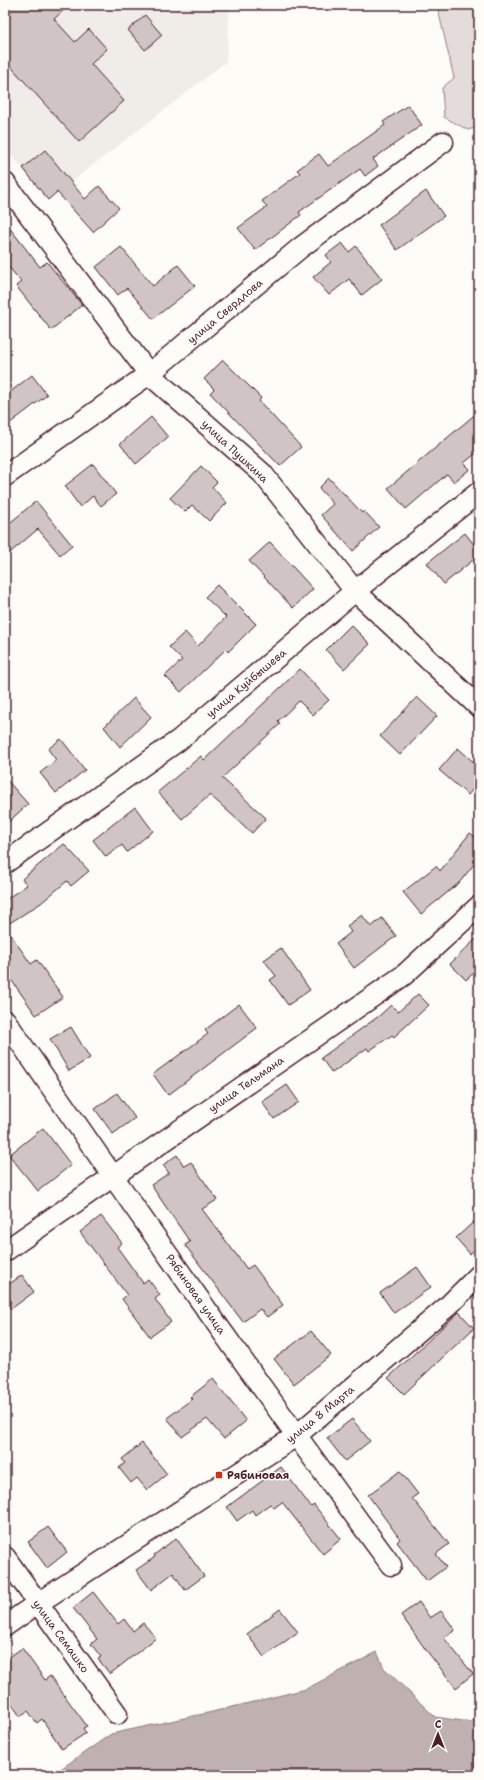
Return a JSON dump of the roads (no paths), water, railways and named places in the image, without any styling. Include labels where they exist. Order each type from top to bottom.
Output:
[{"type":"street","name":"улица Свердлова","points":[[5,476],[149,374],[300,248],[442,142]]},
{"type":"street","name":"улица Пушкина","points":[[5,183],[149,374],[262,474],[355,591],[479,707]]},
{"type":"street","name":"улица Куйбышева","points":[[5,863],[179,740],[355,591],[479,492]]},
{"type":"street","name":"улица Тельмана","points":[[5,1251],[404,975],[479,906]]},
{"type":"street","name":"Рябиновая улица","points":[[5,1020],[296,1436],[391,1565]]},
{"type":"street","name":"улица 8 Марта","points":[[5,1626],[38,1603],[296,1436],[448,1306],[479,1275]]},
{"type":"street","name":"улица Семашко","points":[[5,1557],[118,1714]]},
{"type":"place","name":"Рябиновая","points":[[219,1475]]}]
